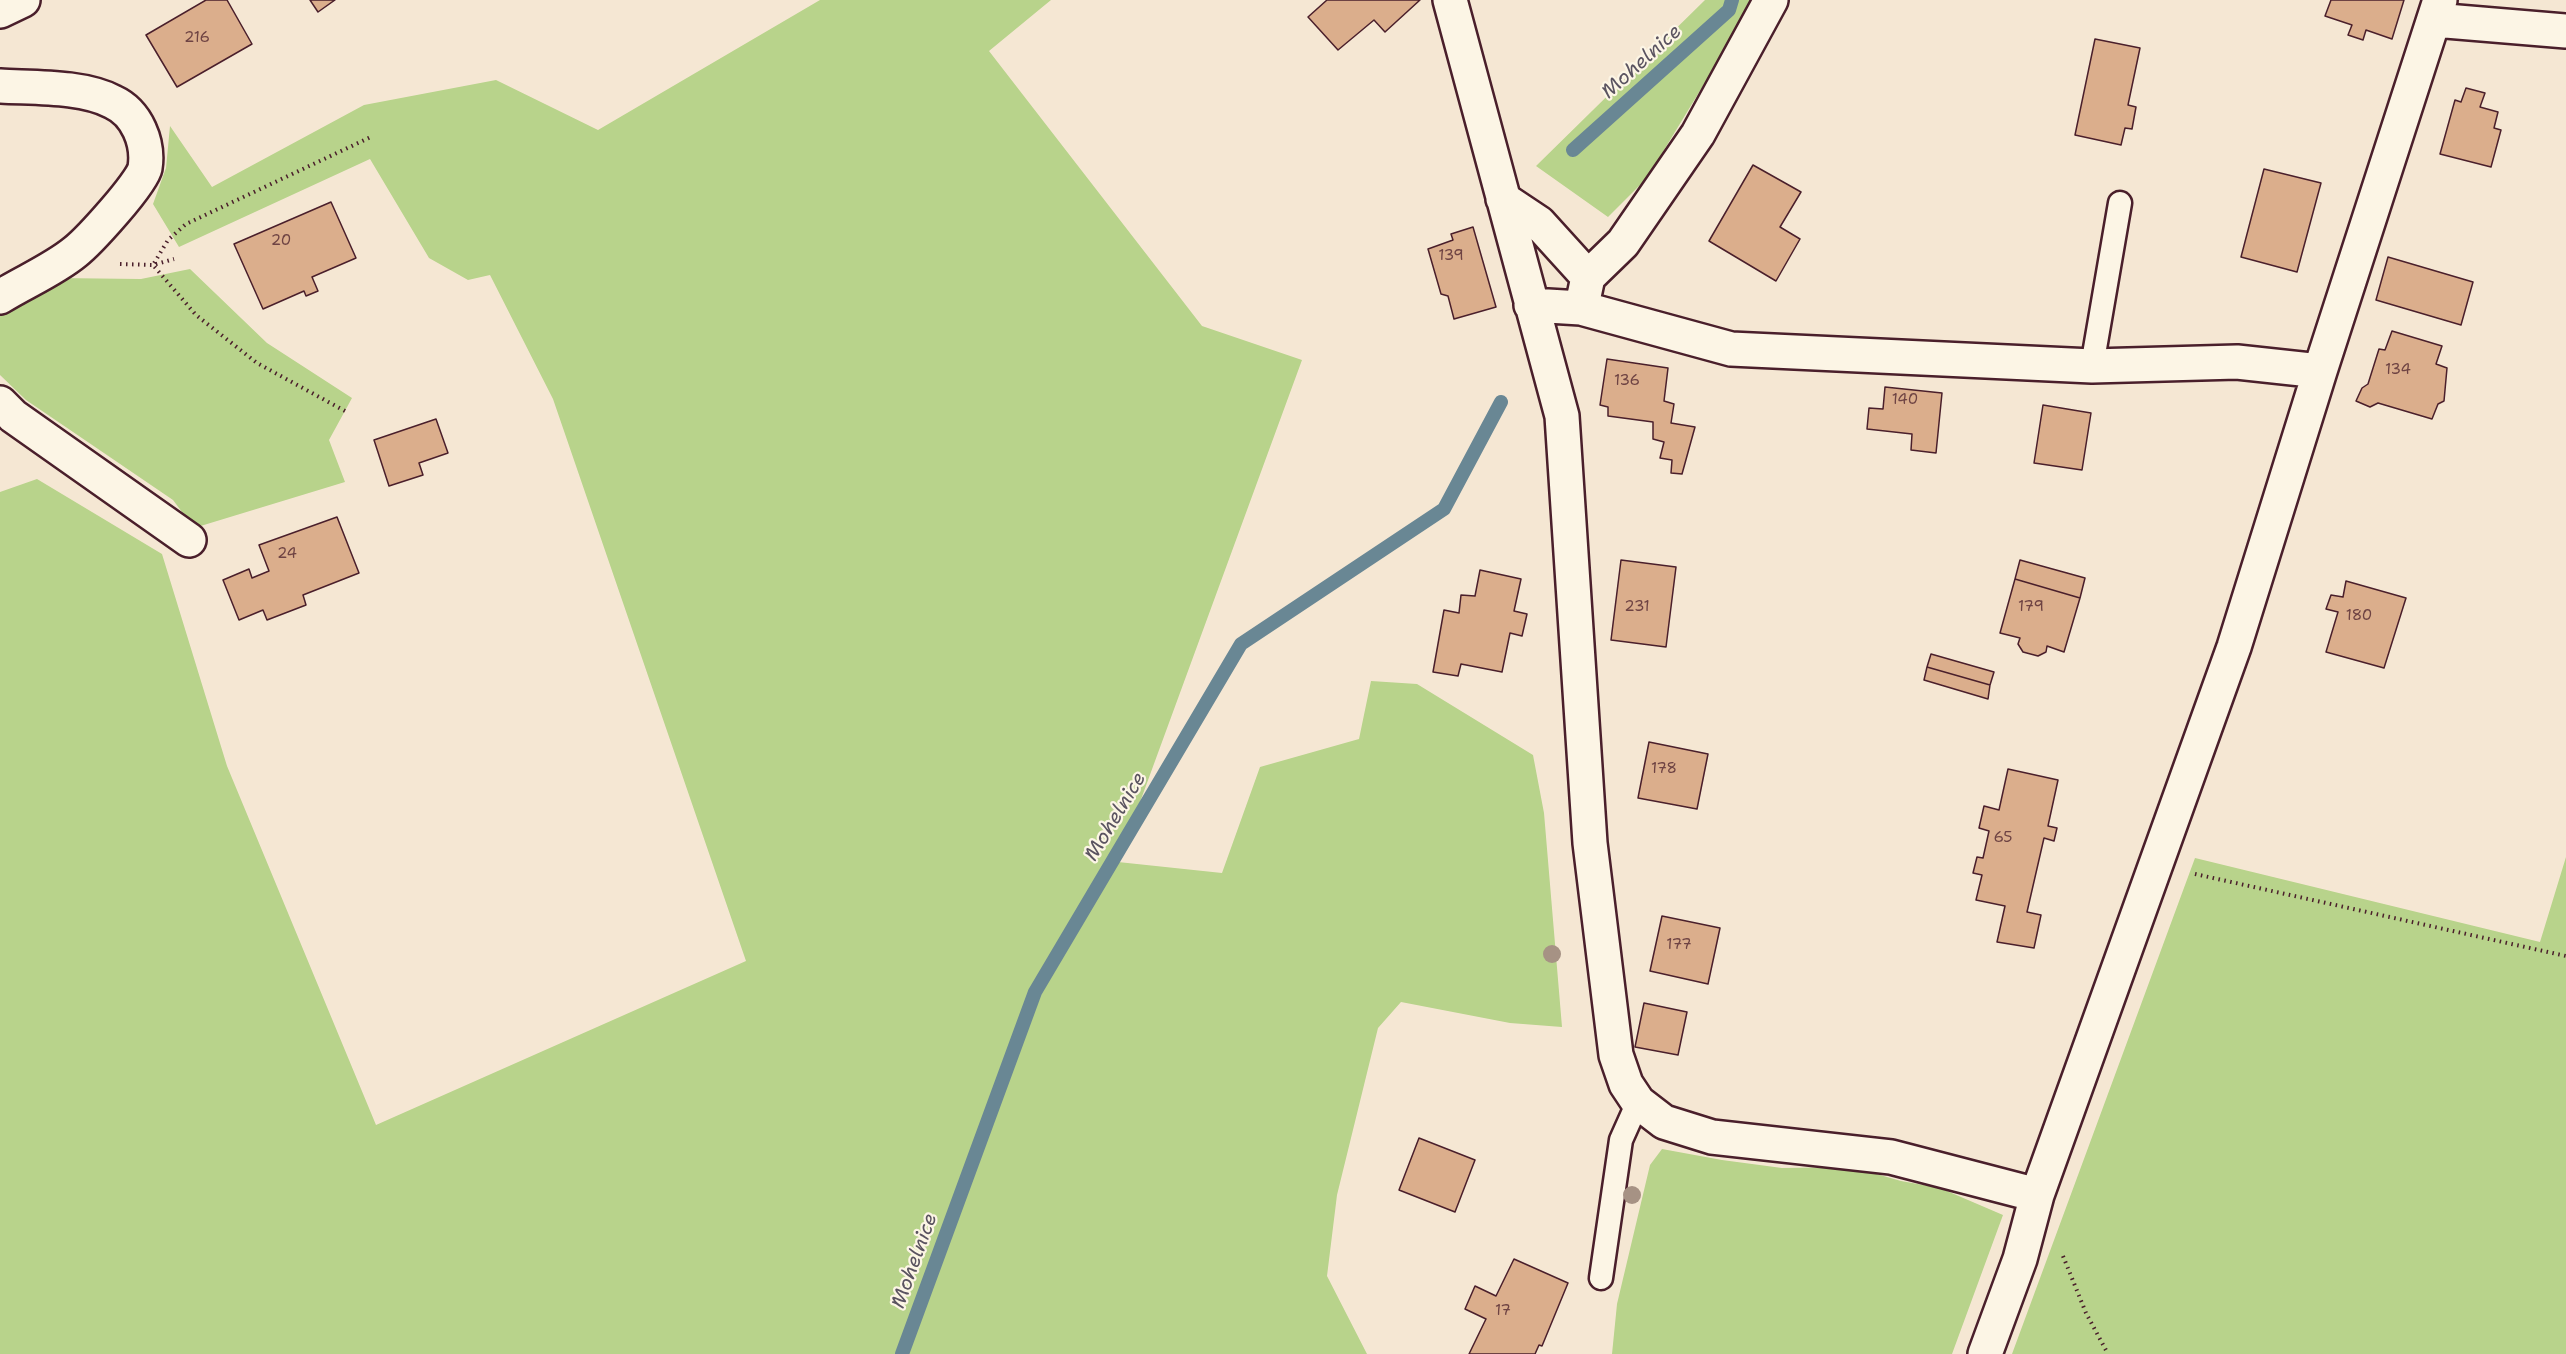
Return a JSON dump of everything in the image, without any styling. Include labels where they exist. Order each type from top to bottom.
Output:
[{"type":"street","points":[[0,11],[23,0]]},
{"type":"street","points":[[1450,0],[1562,416],[1590,843],[1616,1055],[1626,1084],[1638,1102],[1664,1122],[1712,1137],[1891,1157],[2037,1195]]},
{"type":"street","points":[[1581,308],[1588,277],[1623,243],[1698,134],[1771,0]]},
{"type":"street","points":[[1985,1354],[2020,1259],[2037,1195],[2234,647],[2320,371],[2437,10],[2566,31]]},
{"type":"street","points":[[0,86],[78,92],[114,102],[138,124],[144,144],[145,170],[104,224],[75,253],[0,297]]},
{"type":"street","points":[[1503,199],[1539,223],[1588,277]]},
{"type":"street","points":[[1531,305],[1581,308],[1731,349],[2092,366],[2237,362],[2320,371]]},
{"type":"street","points":[[0,402],[13,416],[189,540]]},
{"type":"lane","points":[[2092,366],[2120,203]]},
{"type":"lane","points":[[1601,1278],[1622,1140],[1638,1102]]},
{"type":"path","points":[[345,411],[258,363],[196,315],[153,265],[168,240],[186,225],[373,136]]},
{"type":"path","points":[[2156,865],[2566,956]]},
{"type":"path","points":[[2037,1195],[2086,1313],[2108,1354]]},
{"type":"green space","points":[[820,0],[1051,0],[989,51],[1202,326],[1302,360],[1118,862],[1222,873],[1260,767],[1359,739],[1371,681],[1417,684],[1533,755],[1544,813],[1562,1027],[1510,1023],[1401,1002],[1378,1028],[1337,1195],[1327,1276],[1367,1354],[0,1354],[0,492],[37,479],[162,554],[227,766],[376,1125],[746,961],[553,399],[490,275],[468,280],[429,258],[370,159],[179,247],[153,204],[166,168],[170,126],[212,187],[364,105],[496,80],[598,130]]},
{"type":"green space","points":[[1705,0],[1755,0],[1647,178],[1608,217],[1536,166]]},
{"type":"green space","points":[[190,269],[267,343],[352,398],[329,440],[345,482],[194,528],[173,500],[26,400],[0,375],[0,309],[56,278],[141,279]]},
{"type":"green space","points":[[2566,857],[2566,1354],[2012,1354],[2195,858],[2540,942]]},
{"type":"green space","points":[[1662,1149],[1782,1168],[1852,1167],[1901,1181],[1940,1188],[2003,1215],[1952,1354],[1612,1354],[1617,1304],[1650,1165]]},
{"type":"building","points":[[206,0],[227,0],[252,44],[177,87],[146,35]]},
{"type":"building","points":[[310,0],[335,0],[318,12]]},
{"type":"building","points":[[1327,0],[1420,0],[1385,32],[1374,20],[1338,50],[1308,17]]},
{"type":"building","points":[[2331,0],[2404,0],[2392,39],[2366,30],[2363,40],[2348,35],[2352,25],[2325,16]]},
{"type":"building","points":[[2095,39],[2140,48],[2128,105],[2136,107],[2132,129],[2125,128],[2121,145],[2075,135]]},
{"type":"building","points":[[2466,88],[2485,93],[2480,107],[2498,112],[2494,128],[2501,130],[2491,167],[2440,154],[2455,100],[2461,102]]},
{"type":"building","points":[[1753,165],[1801,192],[1780,227],[1800,239],[1776,281],[1709,241]]},
{"type":"building","points":[[2264,169],[2321,183],[2297,272],[2241,257]]},
{"type":"building","points":[[331,202],[356,258],[312,277],[318,291],[306,296],[304,291],[263,309],[234,244]]},
{"type":"building","points":[[1473,227],[1496,307],[1454,319],[1448,296],[1441,294],[1428,249],[1453,240],[1451,234]]},
{"type":"building","points":[[2388,257],[2473,282],[2461,325],[2376,300]]},
{"type":"building","points":[[2392,331],[2442,346],[2436,364],[2447,368],[2444,401],[2438,404],[2432,419],[2378,403],[2370,407],[2356,401],[2362,388],[2368,384],[2379,349],[2385,350]]},
{"type":"building","points":[[1607,359],[1668,368],[1664,401],[1674,404],[1671,423],[1695,427],[1682,474],[1671,473],[1672,460],[1660,458],[1664,442],[1653,439],[1653,422],[1608,416],[1608,407],[1600,405]]},
{"type":"building","points":[[1885,387],[1942,393],[1936,453],[1911,450],[1912,434],[1867,429],[1869,408],[1883,409]]},
{"type":"building","points":[[2043,405],[2091,413],[2082,470],[2034,463]]},
{"type":"building","points":[[436,419],[448,453],[419,463],[423,475],[389,486],[374,440]]},
{"type":"building","points":[[337,517],[359,573],[303,595],[306,605],[267,620],[263,610],[239,620],[223,580],[249,569],[252,578],[269,571],[259,545]]},
{"type":"building","points":[[1621,560],[1676,567],[1666,647],[1611,640]]},
{"type":"building","points":[[2020,560],[2085,578],[2080,598],[2015,579]]},
{"type":"building","points":[[1480,570],[1521,579],[1514,611],[1527,614],[1522,636],[1510,633],[1502,672],[1461,664],[1458,676],[1433,672],[1444,610],[1459,613],[1461,595],[1475,596]]},
{"type":"building","points":[[2015,579],[2080,598],[2064,652],[2047,646],[2046,652],[2038,656],[2023,652],[2018,644],[2020,638],[2000,633]]},
{"type":"building","points":[[2346,581],[2406,598],[2384,668],[2326,652],[2338,612],[2326,609],[2331,595],[2343,597]]},
{"type":"building","points":[[1931,654],[1994,672],[1990,685],[1927,667]]},
{"type":"building","points":[[1927,667],[1990,685],[1988,699],[1924,680]]},
{"type":"building","points":[[1649,742],[1708,754],[1697,809],[1638,798]]},
{"type":"building","points":[[2008,769],[2058,780],[2048,826],[2057,828],[2054,841],[2044,838],[2027,912],[2041,915],[2034,948],[1997,942],[2005,906],[1976,900],[1982,875],[1973,873],[1977,857],[1983,858],[1989,831],[1979,828],[1984,806],[1999,810]]},
{"type":"building","points":[[1662,916],[1720,928],[1708,984],[1650,971]]},
{"type":"building","points":[[1644,1003],[1687,1012],[1678,1055],[1635,1047]]},
{"type":"building","points":[[1419,1138],[1475,1160],[1455,1212],[1399,1190]]},
{"type":"building","points":[[1514,1259],[1568,1283],[1542,1346],[1539,1345],[1535,1354],[1469,1354],[1486,1319],[1465,1309],[1475,1286],[1496,1296]]},
{"type":"waterway","name":"Mohelnice","points":[[1573,150],[1729,10],[1732,0]]},
{"type":"waterway","name":"Mohelnice","points":[[902,1354],[1035,992],[1241,644],[1444,509],[1501,402]]}]
